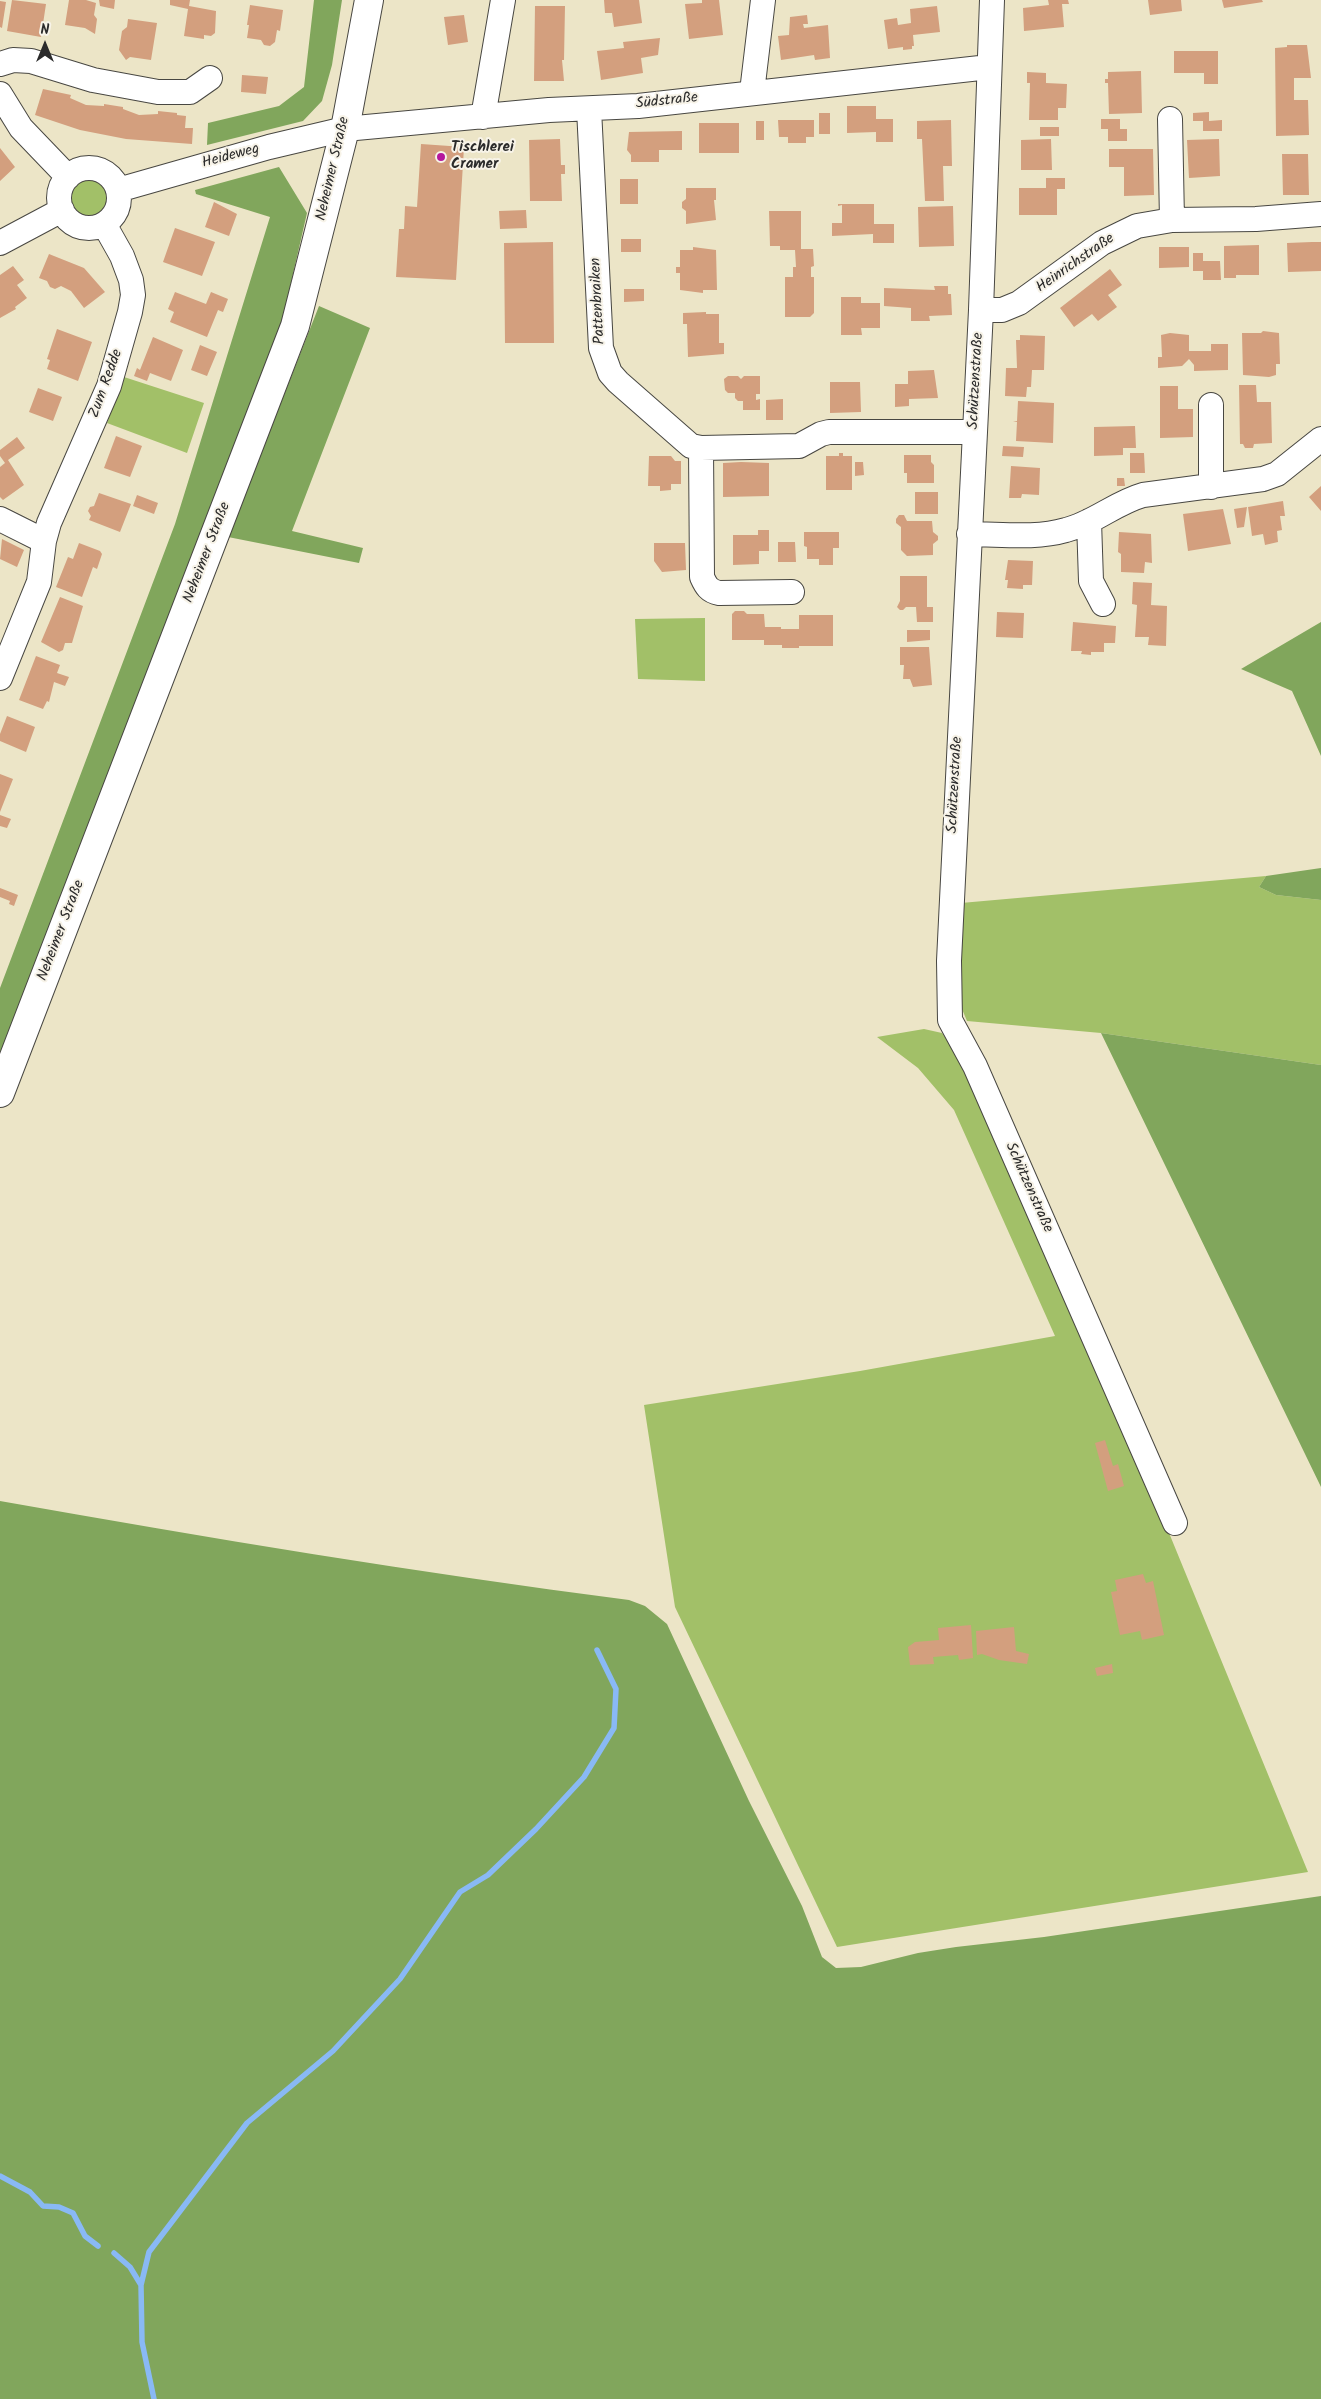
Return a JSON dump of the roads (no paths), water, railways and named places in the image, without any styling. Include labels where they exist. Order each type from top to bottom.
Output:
[{"type":"main road","name":"Neheimer Straße","points":[[0,1092],[295,326],[345,129],[368,0]]},
{"type":"street","points":[[483,117],[503,0]]},
{"type":"street","points":[[752,92],[763,0]]},
{"type":"street","name":"Schützenstraße","points":[[992,0],[981,310],[948,960],[950,1020],[975,1066],[1176,1523]]},
{"type":"street","points":[[0,64],[12,60],[31,60],[93,80],[158,92],[190,92],[210,78]]},
{"type":"street","name":"Südstraße","points":[[345,129],[549,110],[638,106],[989,67]]},
{"type":"street","points":[[0,94],[21,128],[68,177]]},
{"type":"street","name":"Pattenbraiken","points":[[588,109],[601,338],[604,360],[618,382],[691,446],[701,448]]},
{"type":"street","points":[[1170,119],[1172,220]]},
{"type":"street","name":"Heideweg","points":[[118,190],[269,147],[345,129]]},
{"type":"street","points":[[92,168],[108,175],[118,190],[117,210],[104,224],[95,228],[75,225],[62,210],[59,193],[68,177],[83,169],[92,168]]},
{"type":"street","points":[[0,243],[62,210]]},
{"type":"street","name":"Heinrichstraße","points":[[981,310],[1002,310],[1020,303],[1102,243],[1120,233],[1153,222],[1256,219],[1321,214]]},
{"type":"street","name":"Zum Redde","points":[[1,671],[39,582],[44,541],[59,495],[108,386],[130,312],[133,295],[132,280],[122,256],[104,224]]},
{"type":"street","points":[[1210,405],[1211,487]]},
{"type":"street","points":[[792,592],[719,593],[713,592],[705,584],[702,577],[701,448],[798,446],[829,432],[975,432]]},
{"type":"street","points":[[969,534],[1042,535],[1067,530],[1089,521],[1126,500],[1143,495],[1263,479],[1277,474],[1321,439]]},
{"type":"street","points":[[0,519],[44,541]]},
{"type":"street","points":[[1089,521],[1091,581],[1103,604]]},
{"type":"waterway","points":[[141,2285],[149,2252],[247,2123],[333,2051],[400,1979],[460,1892],[488,1875],[536,1829],[584,1777],[614,1728],[616,1689],[597,1650]]},
{"type":"waterway","points":[[0,2176],[30,2192],[43,2206],[59,2207],[73,2213],[85,2236],[98,2246]]},
{"type":"waterway","points":[[114,2253],[130,2267],[141,2285],[142,2342],[154,2399]]},
{"type":"place","name":"Tischlerei Cramer","points":[[441,157]]}]
